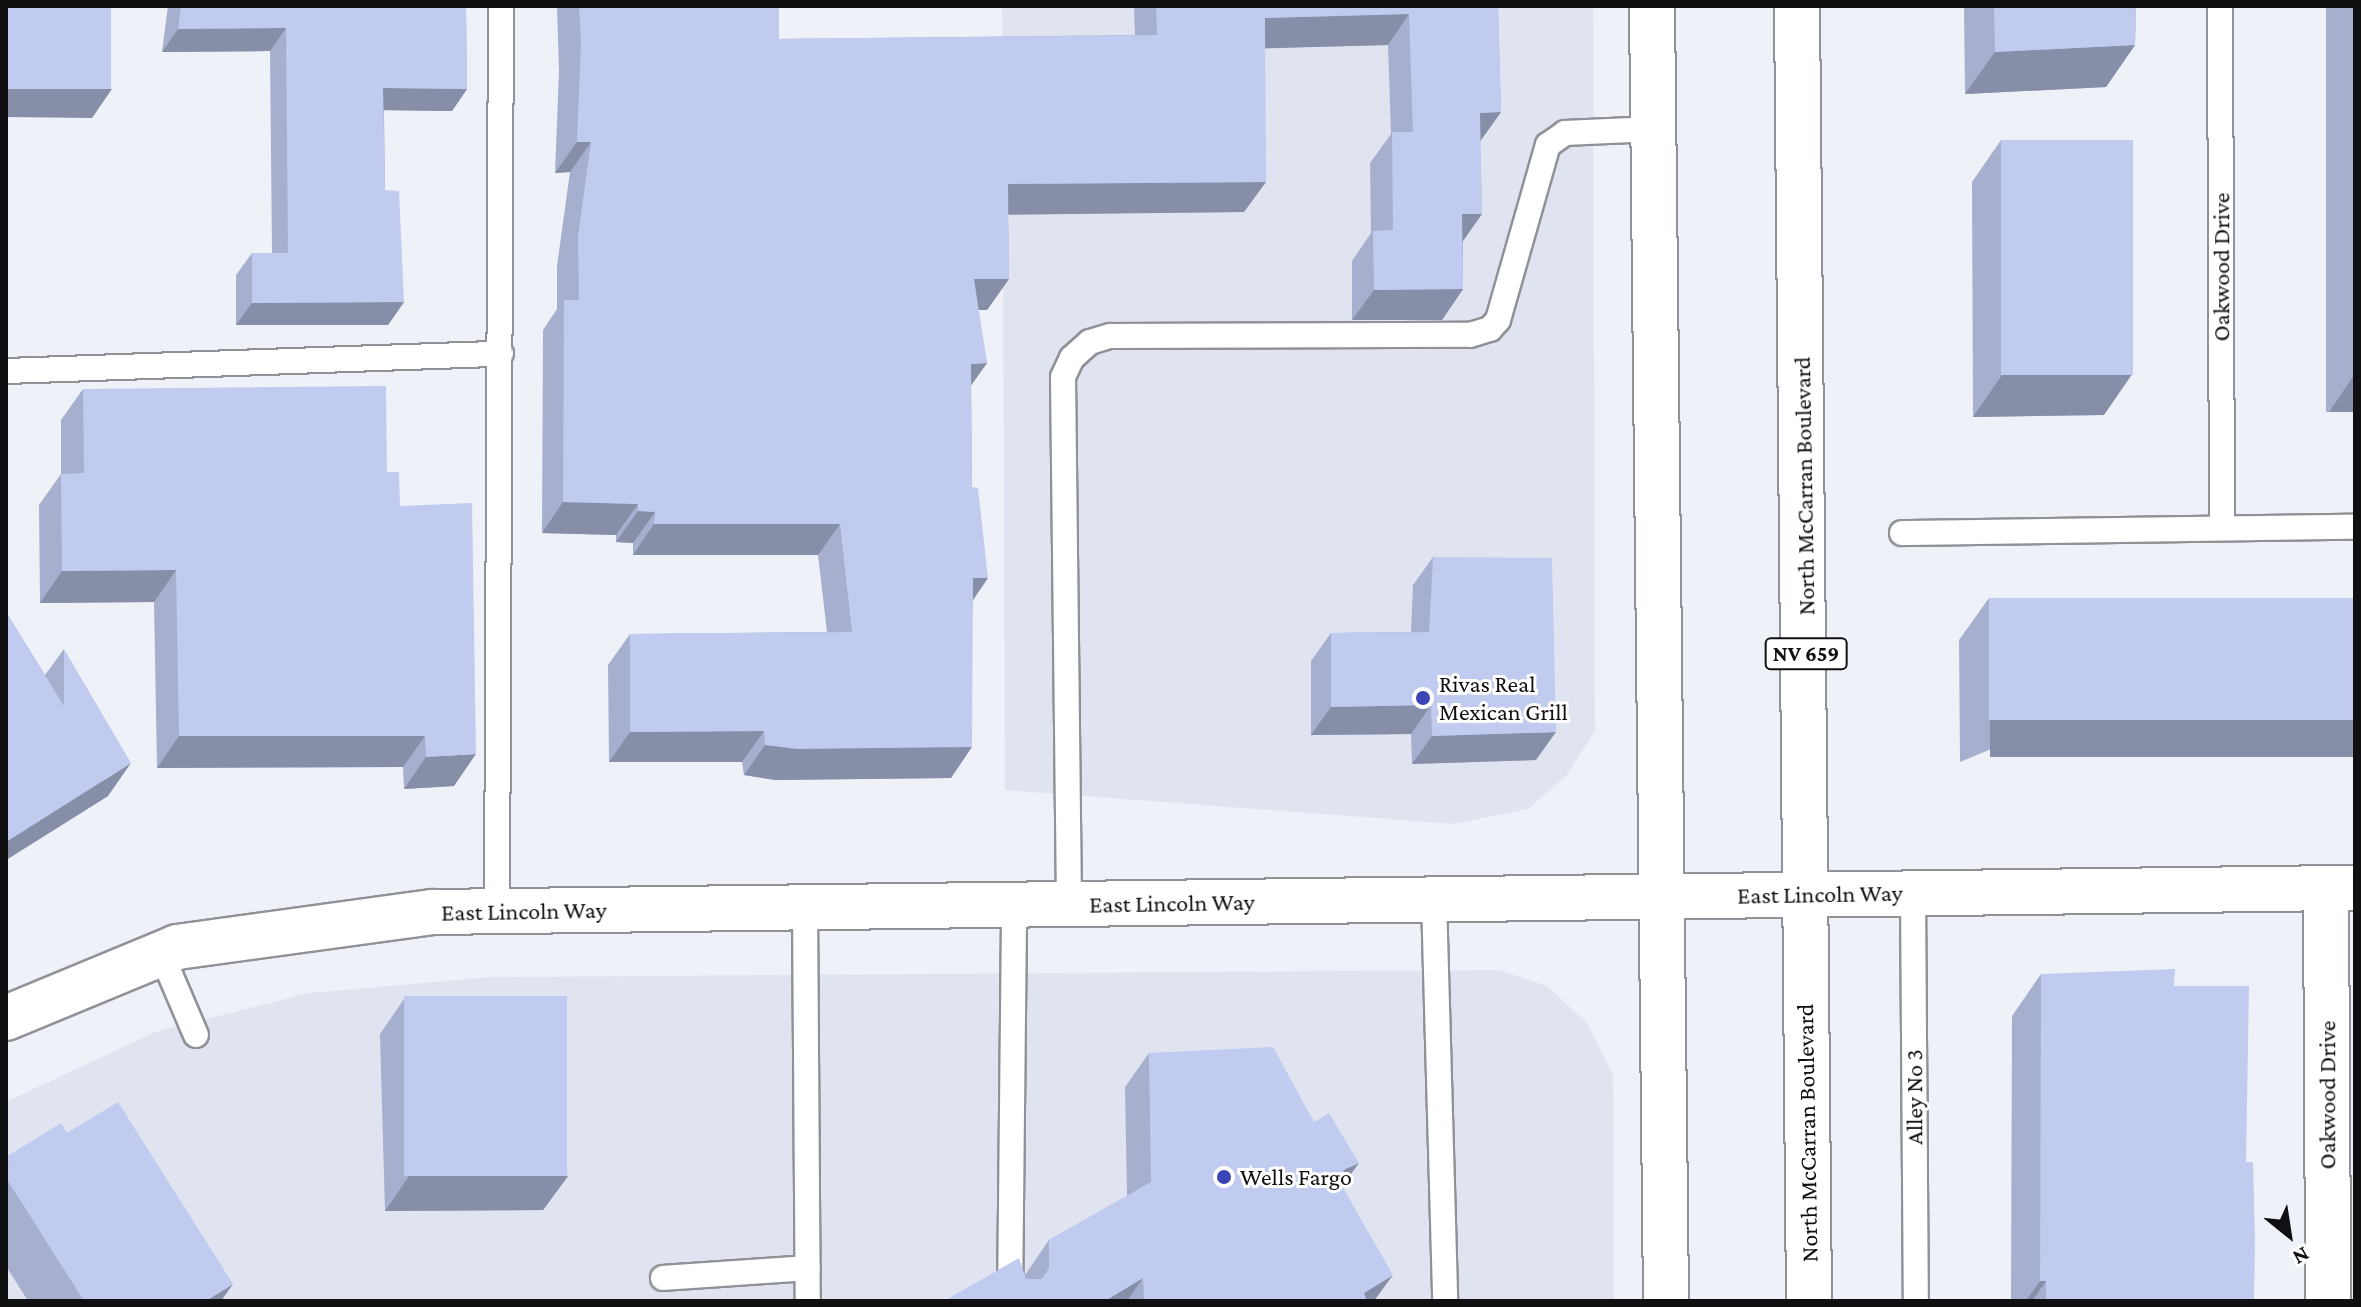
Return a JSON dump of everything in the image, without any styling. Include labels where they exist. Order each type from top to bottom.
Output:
[{"type":"street","points":[[1652,6],[1666,1301]]},
{"type":"street","name":"North McCarran Boulevard","points":[[1797,6],[1806,681],[1803,894],[1809,1301]]},
{"type":"street","name":"East Lincoln Way","points":[[6,1018],[177,947],[403,915],[497,911],[1913,892],[2341,889]]},
{"type":"street","name":"Oakwood Drive","points":[[2328,1301],[2341,889]]},
{"type":"lane","points":[[497,911],[501,6]]},
{"type":"lane","name":"Oakwood Drive","points":[[2220,6],[2222,528]]},
{"type":"lane","points":[[1069,904],[1063,377],[1072,358],[1090,342],[1110,336],[1470,335],[1490,329],[1498,320],[1548,145],[1565,133],[1653,129]]},
{"type":"lane","points":[[6,371],[501,354]]},
{"type":"lane","points":[[1902,533],[2355,527]]},
{"type":"lane","name":"Alley No 3","points":[[1913,892],[1916,1301]]},
{"type":"lane","points":[[1434,899],[1445,1301]]},
{"type":"lane","points":[[1010,1301],[1014,905]]},
{"type":"lane","points":[[805,907],[808,1301]]},
{"type":"lane","points":[[161,953],[196,1035]]},
{"type":"lane","points":[[663,1278],[808,1268]]},
{"type":"shaded area","points":[[1002,6],[1593,6],[1595,731],[1566,776],[1528,809],[1454,824],[1005,790]]},
{"type":"shaded area","points":[[1499,970],[1547,986],[1587,1023],[1613,1074],[1614,1301],[6,1301],[6,1102],[155,1032],[309,993],[492,977]]},
{"type":"building","points":[[7,6],[111,6],[111,89],[7,89]]},
{"type":"building","points":[[181,6],[466,6],[467,89],[383,88],[385,190],[399,191],[404,302],[252,303],[252,253],[288,253],[286,28],[178,29]]},
{"type":"building","points":[[579,6],[779,6],[779,39],[1157,35],[1156,6],[1498,6],[1501,112],[1480,113],[1482,214],[1462,214],[1463,289],[1374,290],[1373,231],[1393,230],[1392,132],[1413,132],[1409,14],[1265,18],[1266,182],[1008,184],[1009,279],[974,279],[987,363],[971,364],[972,487],[978,488],[988,578],[973,578],[972,747],[797,749],[765,745],[764,731],[630,732],[630,634],[852,632],[840,524],[654,524],[655,512],[638,511],[638,504],[563,502],[564,300],[579,300],[578,236],[591,142],[577,142],[581,41]]},
{"type":"building","points":[[1994,6],[2136,6],[2135,45],[1995,52]]},
{"type":"building","points":[[2001,140],[2133,140],[2133,375],[2001,375]]},
{"type":"building","points":[[386,386],[387,472],[399,472],[400,506],[472,503],[476,754],[426,757],[425,736],[179,736],[176,570],[62,571],[61,474],[84,473],[83,389]]},
{"type":"building","name":"Rivas Real Mexican Grill","points":[[1433,557],[1552,558],[1556,732],[1432,736],[1431,705],[1331,707],[1331,633],[1429,632]]},
{"type":"building","points":[[1989,598],[2355,598],[2355,720],[1989,720]]},
{"type":"building","points":[[6,612],[64,706],[64,649],[131,763],[6,842]]},
{"type":"building","points":[[2175,969],[2174,986],[2249,986],[2246,1162],[2253,1162],[2254,1301],[2046,1301],[2046,1281],[2040,1281],[2041,974]]},
{"type":"building","points":[[404,996],[567,996],[567,1176],[404,1176]]},
{"type":"building","name":"Wells Fargo","points":[[1273,1047],[1314,1122],[1329,1113],[1359,1163],[1343,1170],[1348,1177],[1339,1181],[1393,1275],[1364,1293],[1367,1301],[1144,1301],[1143,1278],[1105,1301],[944,1301],[1019,1258],[1026,1279],[1042,1279],[1049,1268],[1049,1240],[1151,1182],[1149,1053]]},
{"type":"building","points":[[118,1102],[233,1284],[206,1301],[84,1301],[6,1178],[9,1168],[6,1157],[61,1123],[67,1133]]},
{"type":"place","name":"Rivas Real Mexican Grill","points":[[1423,698]]},
{"type":"place","name":"Wells Fargo","points":[[1224,1177]]}]
